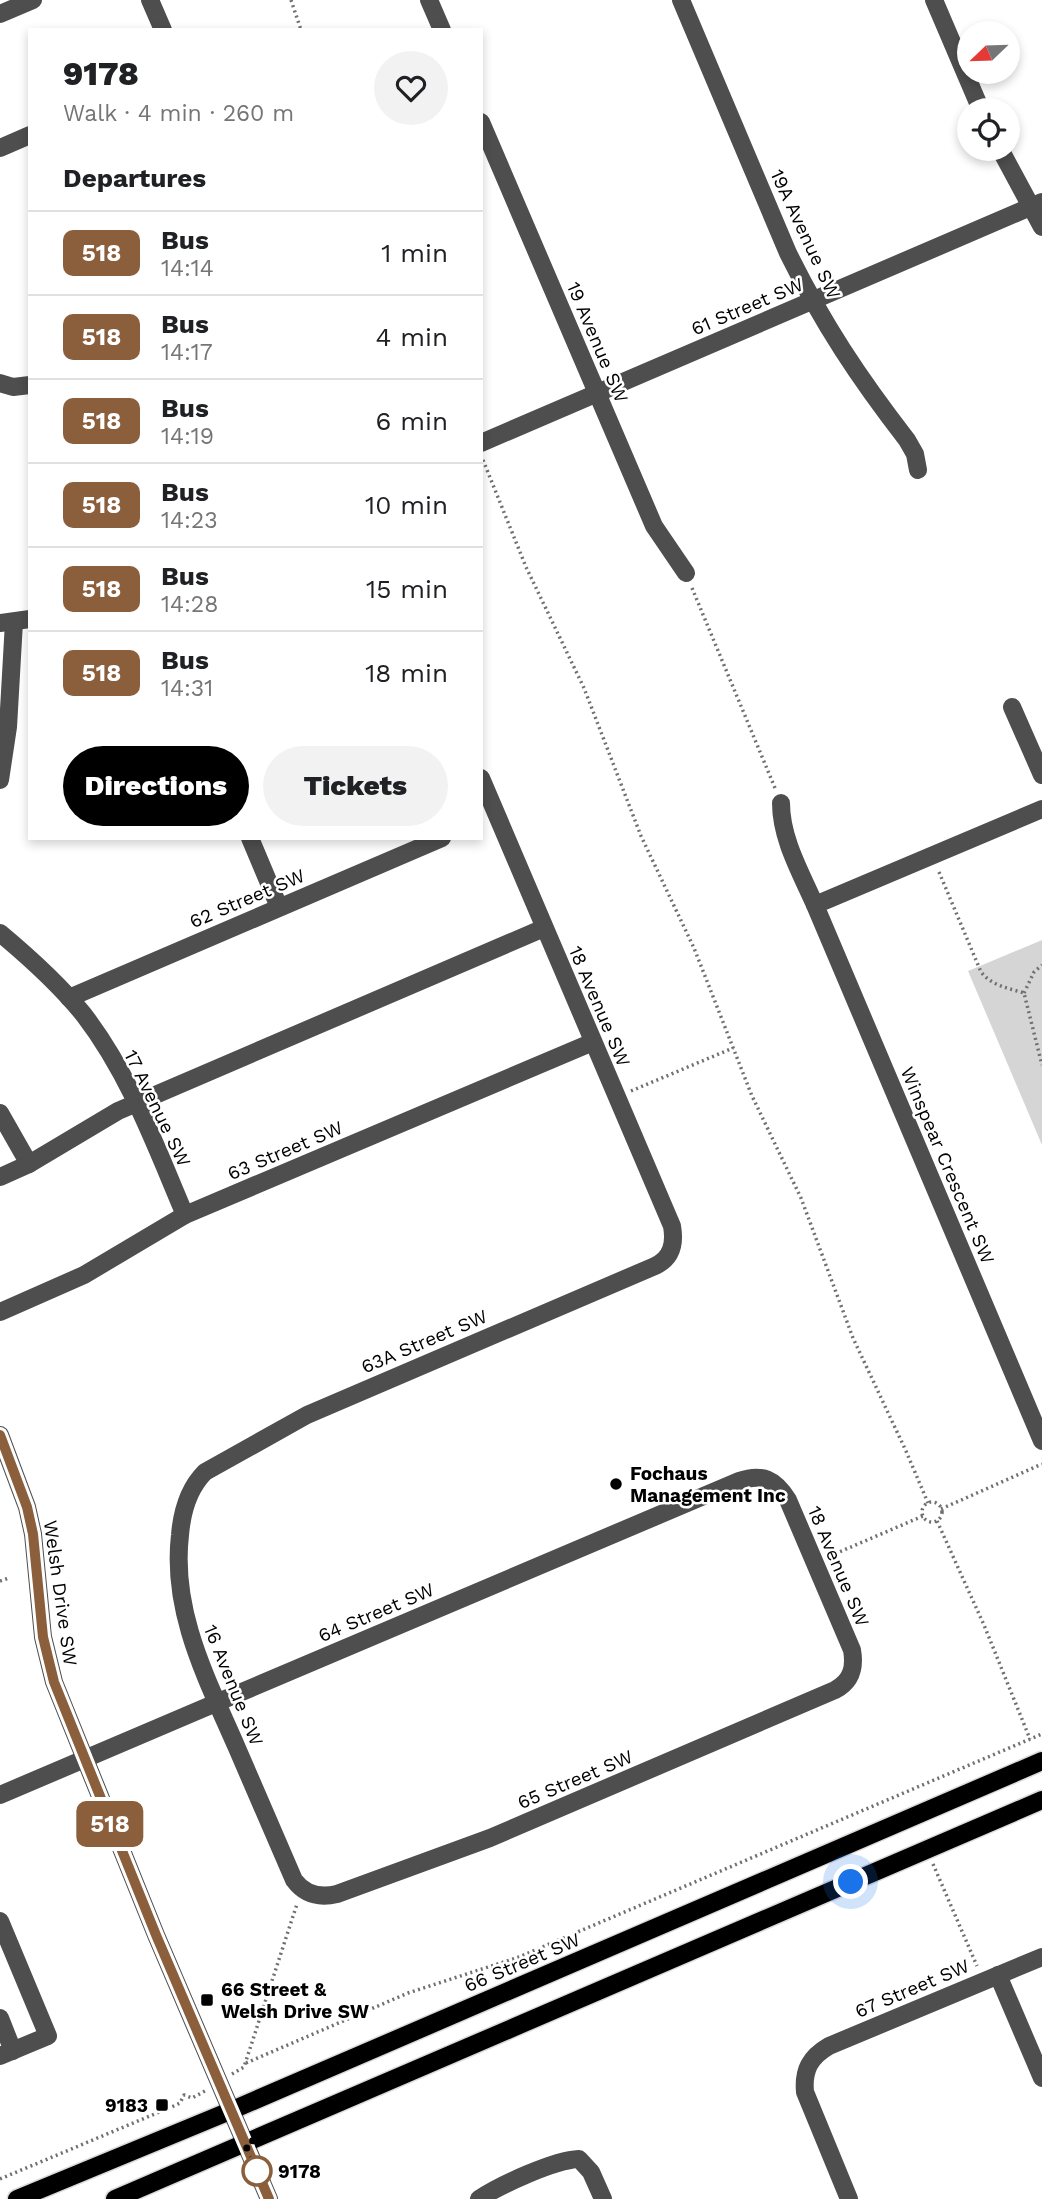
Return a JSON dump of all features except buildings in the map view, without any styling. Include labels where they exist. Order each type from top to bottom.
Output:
[{"type":"main road","name":"66 Street SW","points":[[17,2199],[230,2111],[1042,1761]]},
{"type":"main road","points":[[115,2199],[1042,1800]]},
{"type":"street","points":[[0,14],[33,0]]},
{"type":"street","points":[[150,0],[162,28]]},
{"type":"street","points":[[429,0],[441,28]]},
{"type":"street","name":"19A Avenue SW","points":[[681,0],[788,253],[812,302],[847,359],[908,440],[915,454],[918,470]]},
{"type":"street","points":[[934,0],[976,98]]},
{"type":"street","name":"19 Avenue SW","points":[[483,127],[654,526],[686,573]]},
{"type":"street","points":[[0,148],[28,136]]},
{"type":"street","points":[[1008,161],[1036,205],[1042,227]]},
{"type":"street","name":"61 Street SW","points":[[483,450],[597,393],[1036,205]]},
{"type":"street","points":[[0,383],[13,387],[28,385]]},
{"type":"street","points":[[0,780],[10,713],[14,621]]},
{"type":"street","points":[[1012,707],[1042,775]]},
{"type":"street","name":"18 Avenue SW","points":[[483,788],[489,818],[544,928],[671,1226],[674,1236],[671,1251]]},
{"type":"street","name":"Winspear Crescent SW","points":[[781,803],[785,835],[1042,1441]]},
{"type":"street","points":[[815,905],[1042,809]]},
{"type":"street","points":[[251,840],[279,907]]},
{"type":"street","name":"62 Street SW","points":[[69,998],[437,840]]},
{"type":"street","points":[[0,1177],[29,1164],[118,1111],[544,928]]},
{"type":"street","name":"17 Avenue SW","points":[[0,933],[30,958],[69,998],[94,1031],[137,1103],[185,1216]]},
{"type":"street","name":"63 Street SW","points":[[0,1312],[84,1275],[185,1216],[593,1042]]},
{"type":"street","points":[[0,1113],[29,1164]]},
{"type":"street","name":"63A Street SW","points":[[196,1481],[213,1466],[285,1425],[655,1266],[663,1262],[671,1251]]},
{"type":"street","name":"Welsh Drive SW","points":[[0,1435],[27,1507],[33,1534],[48,1661],[54,1682],[83,1759],[230,2111],[270,2199]]},
{"type":"street","name":"64 Street SW","points":[[0,1795],[738,1480],[755,1476],[769,1479]]},
{"type":"street","name":"18 Avenue SW","points":[[769,1479],[777,1484],[788,1500],[852,1650],[853,1668],[850,1676]]},
{"type":"street","name":"16 Avenue SW","points":[[196,1481],[186,1502],[181,1522],[178,1578],[191,1639],[294,1880],[304,1891]]},
{"type":"street","name":"65 Street SW","points":[[304,1891],[321,1896],[337,1894],[490,1838],[835,1690],[850,1676]]},
{"type":"street","points":[[0,1921],[48,2036],[7,2054],[0,2018]]},
{"type":"street","name":"67 Street SW","points":[[849,2199],[808,2104],[804,2080],[806,2069],[819,2052],[1042,1956]]},
{"type":"street","points":[[998,1975],[1042,2078]]},
{"type":"street","points":[[479,2199],[493,2190],[568,2159],[579,2159],[592,2172],[603,2199]]},
{"type":"path","points":[[291,0],[300,28]]},
{"type":"path","points":[[483,454],[526,567],[584,688],[627,802],[694,948],[752,1096],[801,1198],[853,1338],[928,1503]]},
{"type":"path","points":[[686,573],[781,803]]},
{"type":"path","points":[[932,856],[981,972],[987,980],[998,986],[1024,993]]},
{"type":"path","points":[[1042,965],[1034,972],[1024,993],[1042,1065]]},
{"type":"path","points":[[616,1097],[733,1048]]},
{"type":"path","points":[[941,1509],[1042,1464]]},
{"type":"path","points":[[928,1503],[936,1503],[941,1509],[937,1521],[930,1522],[923,1516],[922,1510],[928,1503]]},
{"type":"path","points":[[815,1563],[923,1516]]},
{"type":"path","points":[[937,1521],[984,1625],[1030,1739]]},
{"type":"path","points":[[0,1581],[9,1578]]},
{"type":"path","points":[[304,1891],[245,2065],[408,1993],[519,1957],[1042,1734]]},
{"type":"path","points":[[931,1858],[978,1967]]},
{"type":"path","points":[[0,2179],[176,2105],[184,2095],[192,2098]]},
{"type":"shaded area","points":[[1042,940],[1042,1145],[968,971]]},
{"type":"bus line","name":"518","points":[[0,1435],[18,1479],[33,1534],[43,1637],[54,1682],[156,1935],[269,2199]]},
{"type":"place","name":"Fochaus Management Inc","points":[[616,1484]]},
{"type":"place","name":"66 Street & Welsh Drive SW","points":[[207,2000]]},
{"type":"place","name":"9183","points":[[162,2105]]},
{"type":"place","name":"9178","points":[[257,2171]]},
{"type":"route","points":[[257,2171],[245,2144],[851,1882]]}]
